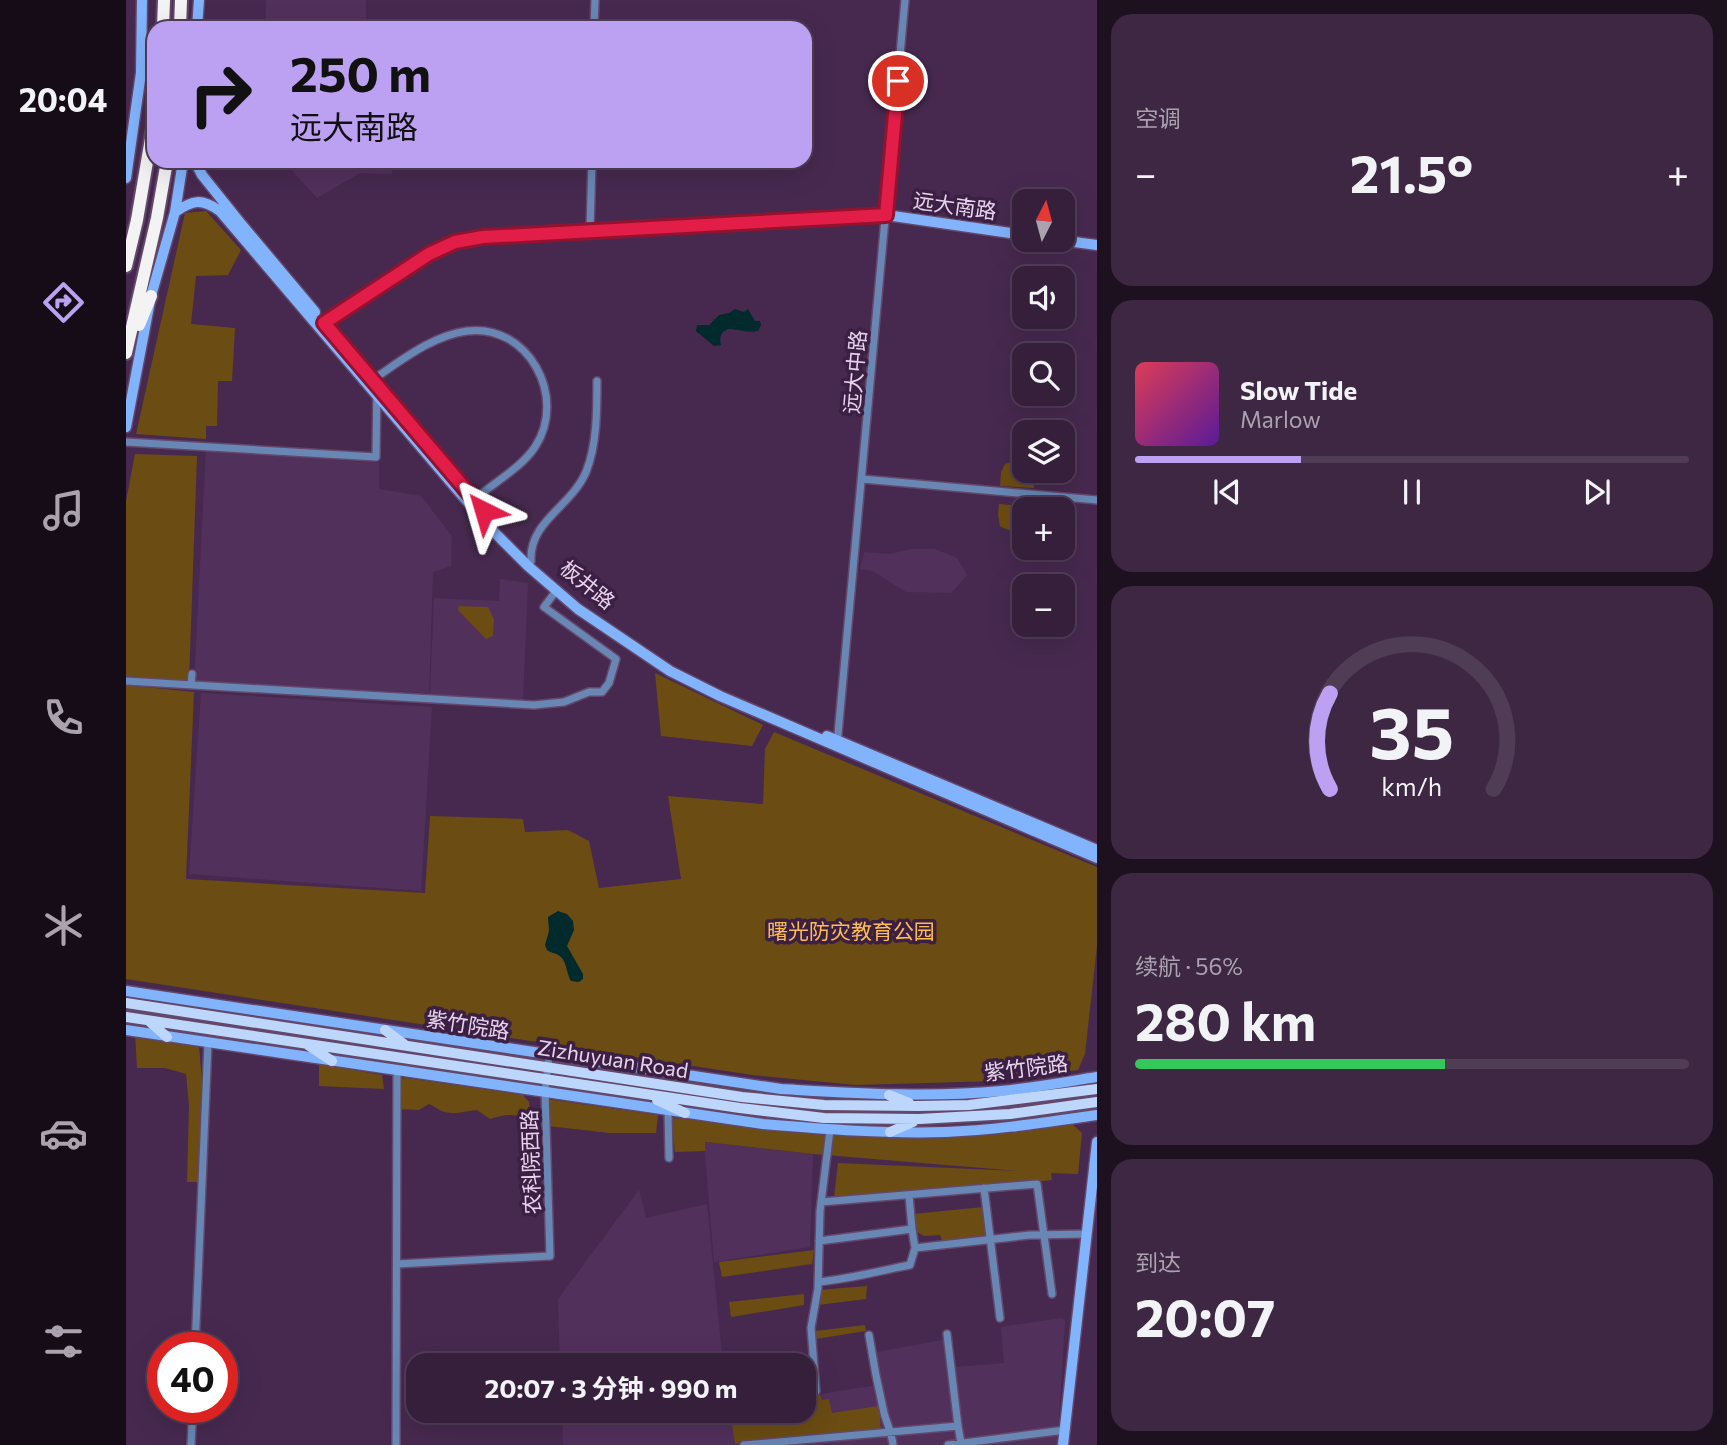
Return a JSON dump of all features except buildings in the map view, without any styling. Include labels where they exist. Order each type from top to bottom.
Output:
[{"type":"highway","points":[[163,21],[164,0]]},
{"type":"highway","points":[[180,21],[181,0]]},
{"type":"highway","points":[[126,266],[147,162]]},
{"type":"highway","points":[[126,353],[166,168]]},
{"type":"highway","points":[[126,353],[151,296]]},
{"type":"main road","name":"Zizhuyuan Road","points":[[126,1003],[742,1097],[824,1105],[969,1105],[1097,1085]]},
{"type":"main road","name":"Zizhuyuan Road","points":[[126,1017],[306,1044],[547,1067],[645,1094],[824,1118],[919,1119],[996,1115],[1097,1101]]},
{"type":"main road","points":[[148,1021],[167,1037]]},
{"type":"main road","points":[[385,1030],[407,1046]]},
{"type":"main road","points":[[306,1044],[332,1061]]},
{"type":"main road","points":[[645,1094],[685,1113]]},
{"type":"main road","points":[[889,1095],[918,1106]]},
{"type":"main road","points":[[890,1132],[919,1119]]},
{"type":"street","points":[[126,178],[141,73],[142,0]]},
{"type":"street","points":[[198,21],[199,0]]},
{"type":"street","points":[[594,21],[595,0]]},
{"type":"street","name":"远大中路","points":[[837,744],[905,0]]},
{"type":"street","points":[[126,427],[151,296],[175,212],[182,168]]},
{"type":"street","points":[[198,168],[322,325]]},
{"type":"street","points":[[590,229],[592,168]]},
{"type":"street","points":[[175,212],[191,202],[209,203],[220,211],[375,387],[489,527],[556,591],[628,645],[670,671],[735,704],[837,744],[1097,858]]},
{"type":"street","name":"远大南路","points":[[322,325],[403,269],[455,242],[483,237],[590,229],[886,215],[1012,233]]},
{"type":"street","points":[[1075,242],[1097,245]]},
{"type":"street","points":[[375,387],[424,346],[467,331],[491,332],[505,337],[529,356],[545,382],[547,411],[542,431],[528,455],[474,500]]},
{"type":"street","points":[[531,561],[533,540],[541,524],[566,503],[586,472],[597,407],[597,381]]},
{"type":"street","points":[[126,442],[376,457],[375,387]]},
{"type":"street","name":"板井路","points":[[375,387],[531,561],[580,605],[630,640],[722,692],[837,744],[1097,850]]},
{"type":"street","points":[[862,479],[1097,500]]},
{"type":"street","points":[[126,681],[534,705],[564,702],[589,692],[601,692],[609,683],[615,659],[544,607],[556,591]]},
{"type":"street","points":[[191,674],[191,685]]},
{"type":"street","name":"紫竹院路","points":[[126,991],[385,1030],[547,1067],[781,1089],[889,1095],[1097,1085]]},
{"type":"street","points":[[126,1030],[762,1124],[830,1130],[947,1132],[1097,1115]]},
{"type":"street","points":[[196,1332],[208,1043]]},
{"type":"street","name":"农科院西路","points":[[397,1264],[550,1256],[545,1092],[547,1067]]},
{"type":"street","points":[[1097,1068],[1097,1085]]},
{"type":"street","points":[[396,1445],[397,1070]]},
{"type":"street","points":[[668,1110],[669,1158]]},
{"type":"street","points":[[813,1353],[811,1328],[818,1283],[821,1202],[830,1130]]},
{"type":"street","points":[[1063,1445],[1097,1142]]},
{"type":"street","points":[[821,1202],[1037,1184],[1052,1294]]},
{"type":"street","points":[[984,1188],[1000,1318]]},
{"type":"street","points":[[818,1283],[859,1278],[868,1273],[910,1265],[915,1248],[909,1195]]},
{"type":"street","points":[[819,1241],[912,1229]]},
{"type":"street","points":[[915,1248],[1044,1235],[1087,1234]]},
{"type":"street","points":[[947,1334],[961,1443]]},
{"type":"street","points":[[869,1335],[880,1397],[892,1432],[893,1445]]},
{"type":"street","points":[[191,1445],[192,1423]]},
{"type":"street","points":[[744,1445],[832,1441],[958,1426]]},
{"type":"street","points":[[948,1445],[1065,1430]]},
{"type":"shaded area","points":[[266,0],[366,0],[366,21],[265,21]]},
{"type":"shaded area","points":[[289,168],[392,168],[392,174],[360,173],[317,198]]},
{"type":"shaded area","points":[[735,309],[744,312],[748,309],[755,321],[760,321],[758,331],[728,329],[721,335],[721,345],[714,346],[696,331],[697,325],[709,325],[719,315]]},
{"type":"shaded area","points":[[206,450],[379,463],[379,489],[421,496],[452,536],[451,566],[433,572],[429,693],[194,683]]},
{"type":"shaded area","points":[[912,549],[935,549],[957,558],[967,575],[951,593],[906,592],[873,571],[860,569],[864,552],[890,554]]},
{"type":"shaded area","points":[[500,579],[528,583],[523,701],[430,695],[434,598],[499,601]]},
{"type":"shaded area","points":[[201,693],[432,707],[421,891],[189,874]]},
{"type":"shaded area","points":[[558,911],[567,914],[573,921],[574,930],[567,946],[583,974],[583,979],[579,982],[571,981],[561,957],[547,950],[545,945],[549,931],[548,917]]},
{"type":"shaded area","points":[[704,1142],[813,1154],[810,1247],[714,1262]]},
{"type":"shaded area","points":[[639,1190],[646,1218],[707,1204],[722,1353],[560,1353],[558,1299]]},
{"type":"shaded area","points":[[1062,1318],[1065,1321],[1057,1445],[563,1445],[562,1423],[816,1423],[816,1395],[877,1385],[872,1353],[948,1339],[955,1367],[1004,1363],[1001,1327]]},
{"type":"green space","points":[[206,211],[241,250],[228,275],[196,276],[191,324],[235,328],[232,381],[218,381],[217,426],[206,426],[206,439],[136,434],[185,213]]},
{"type":"green space","points":[[135,454],[197,456],[189,682],[126,676],[126,501]]},
{"type":"green space","points":[[1012,462],[1012,483],[1034,483],[1034,488],[1000,486],[1001,472],[1005,464]]},
{"type":"green space","points":[[999,504],[1012,505],[1012,530],[1000,526]]},
{"type":"green space","points":[[459,606],[488,607],[494,619],[493,636],[486,639],[458,610]]},
{"type":"green space","points":[[655,673],[763,725],[752,746],[661,736]]},
{"type":"green space","name":"曙光防灾教育公园","points":[[126,685],[194,692],[186,879],[425,893],[430,816],[523,819],[525,832],[568,830],[589,841],[599,888],[681,879],[668,796],[763,804],[765,749],[774,732],[1097,867],[1097,946],[1085,1054],[1078,1070],[996,1081],[855,1085],[752,1075],[126,979]]},
{"type":"green space","points":[[135,1033],[143,1035],[144,1039],[199,1046],[203,1094],[198,1182],[187,1182],[189,1105],[186,1074],[165,1068],[137,1068]]},
{"type":"green space","points":[[319,1064],[382,1075],[384,1089],[319,1086]]},
{"type":"green space","points":[[398,1079],[523,1095],[529,1102],[532,1119],[526,1121],[509,1115],[490,1119],[477,1110],[449,1113],[429,1104],[419,1110],[399,1109]]},
{"type":"green space","points":[[546,1099],[658,1115],[656,1133],[609,1133],[548,1126]]},
{"type":"green space","points":[[671,1118],[942,1135],[1071,1123],[1082,1133],[1078,1174],[1051,1173],[1052,1180],[1025,1183],[834,1197],[838,1163],[1019,1171],[705,1142],[705,1151],[675,1152]]},
{"type":"green space","points":[[983,1207],[987,1238],[943,1243],[940,1235],[924,1236],[915,1231],[913,1214]]},
{"type":"green space","points":[[814,1250],[812,1264],[722,1277],[719,1262]]},
{"type":"green space","points":[[867,1286],[866,1299],[818,1305],[818,1290]]},
{"type":"green space","points":[[804,1294],[804,1305],[731,1317],[729,1302]]},
{"type":"green space","points":[[865,1325],[866,1331],[816,1339],[815,1331]]},
{"type":"green space","points":[[820,1395],[822,1400],[829,1399],[832,1413],[879,1406],[881,1432],[735,1444],[732,1423],[816,1423],[816,1396]]},
{"type":"route","points":[[484,511],[324,323],[403,269],[455,242],[483,237],[590,229],[886,215],[898,81]]}]
